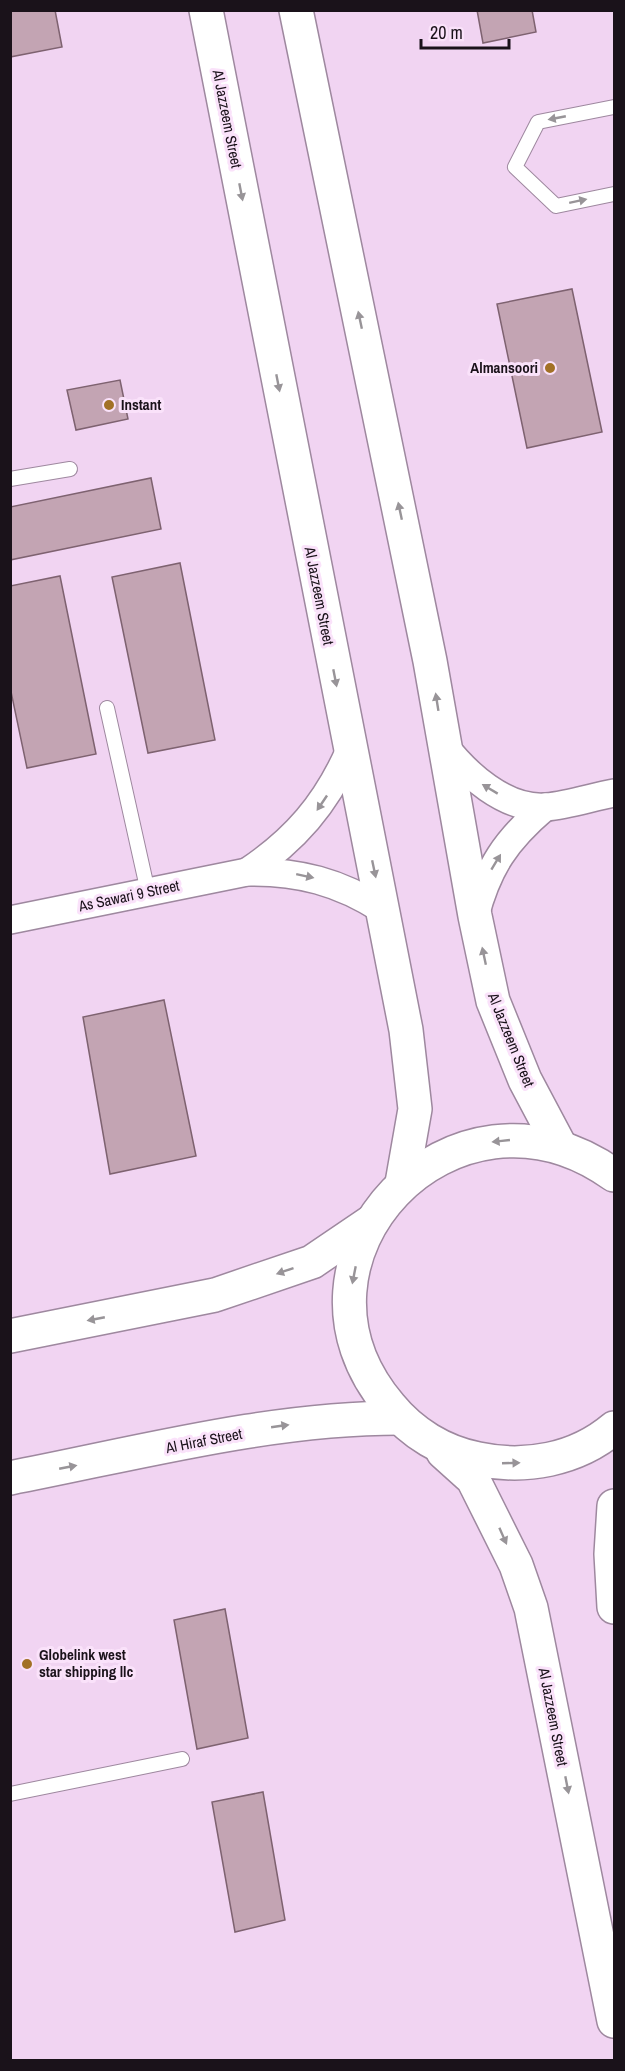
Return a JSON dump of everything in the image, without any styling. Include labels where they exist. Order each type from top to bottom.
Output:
[{"type":"street","name":"Al Jazzeem Street","points":[[206,10],[349,752],[406,1030],[415,1109],[402,1183]]},
{"type":"street","name":"Al Jazzeem Street","points":[[296,10],[430,661],[443,744],[493,1001],[525,1080],[560,1146]]},
{"type":"street","points":[[443,744],[459,764],[477,780],[520,803],[545,807],[615,793]]},
{"type":"street","name":"As Sawari 9 Street","points":[[247,872],[274,854],[319,808],[336,781],[349,752]]},
{"type":"street","points":[[475,916],[492,867],[507,844],[545,807]]},
{"type":"street","name":"As Sawari 9 Street","points":[[10,920],[247,872],[276,871],[314,878],[359,895],[383,910]]},
{"type":"street","points":[[615,1175],[594,1160],[560,1146],[518,1139],[476,1143],[437,1159],[402,1183],[371,1222],[358,1255],[353,1278],[352,1325],[362,1360],[377,1391],[400,1418],[430,1441],[464,1456],[500,1464],[536,1462],[571,1454],[615,1428]]},
{"type":"street","points":[[10,1336],[215,1295],[312,1262],[371,1222]]},
{"type":"street","name":"Al Hiraf Street","points":[[10,1479],[274,1427],[347,1418],[400,1418]]},
{"type":"street","name":"Al Jazzeem Street","points":[[430,1441],[473,1479],[516,1565],[531,1608],[615,2021]]},
{"type":"street","points":[[615,1506],[610,1554],[615,1607]]},
{"type":"lane","points":[[615,107],[538,122],[515,167],[556,206],[615,194]]},
{"type":"lane","points":[[10,479],[70,469]]},
{"type":"lane","points":[[107,708],[148,892]]},
{"type":"lane","points":[[10,1794],[182,1760]]},
{"type":"shaded area","points":[[11,11],[614,11],[614,2060],[11,2060]]},
{"type":"building","points":[[10,10],[55,10],[62,47],[10,57]]},
{"type":"building","points":[[477,10],[532,10],[536,32],[483,43]]},
{"type":"building","name":"Almansoori","points":[[572,289],[602,432],[527,448],[497,304]]},
{"type":"building","points":[[120,380],[128,419],[76,430],[67,390]]},
{"type":"building","points":[[151,478],[161,529],[10,560],[10,507]]},
{"type":"building","points":[[180,563],[215,740],[148,753],[112,577]]},
{"type":"building","points":[[60,576],[96,754],[27,768],[10,687],[10,586]]},
{"type":"building","points":[[164,1000],[196,1156],[110,1174],[83,1017]]},
{"type":"building","points":[[225,1609],[248,1738],[197,1749],[174,1620]]},
{"type":"building","points":[[263,1792],[285,1920],[235,1932],[212,1802]]},
{"type":"place","name":"Almansoori","points":[[550,368]]},
{"type":"place","name":"Instant","points":[[109,405]]},
{"type":"place","name":"Globelink west star shipping llc","points":[[27,1664]]}]
